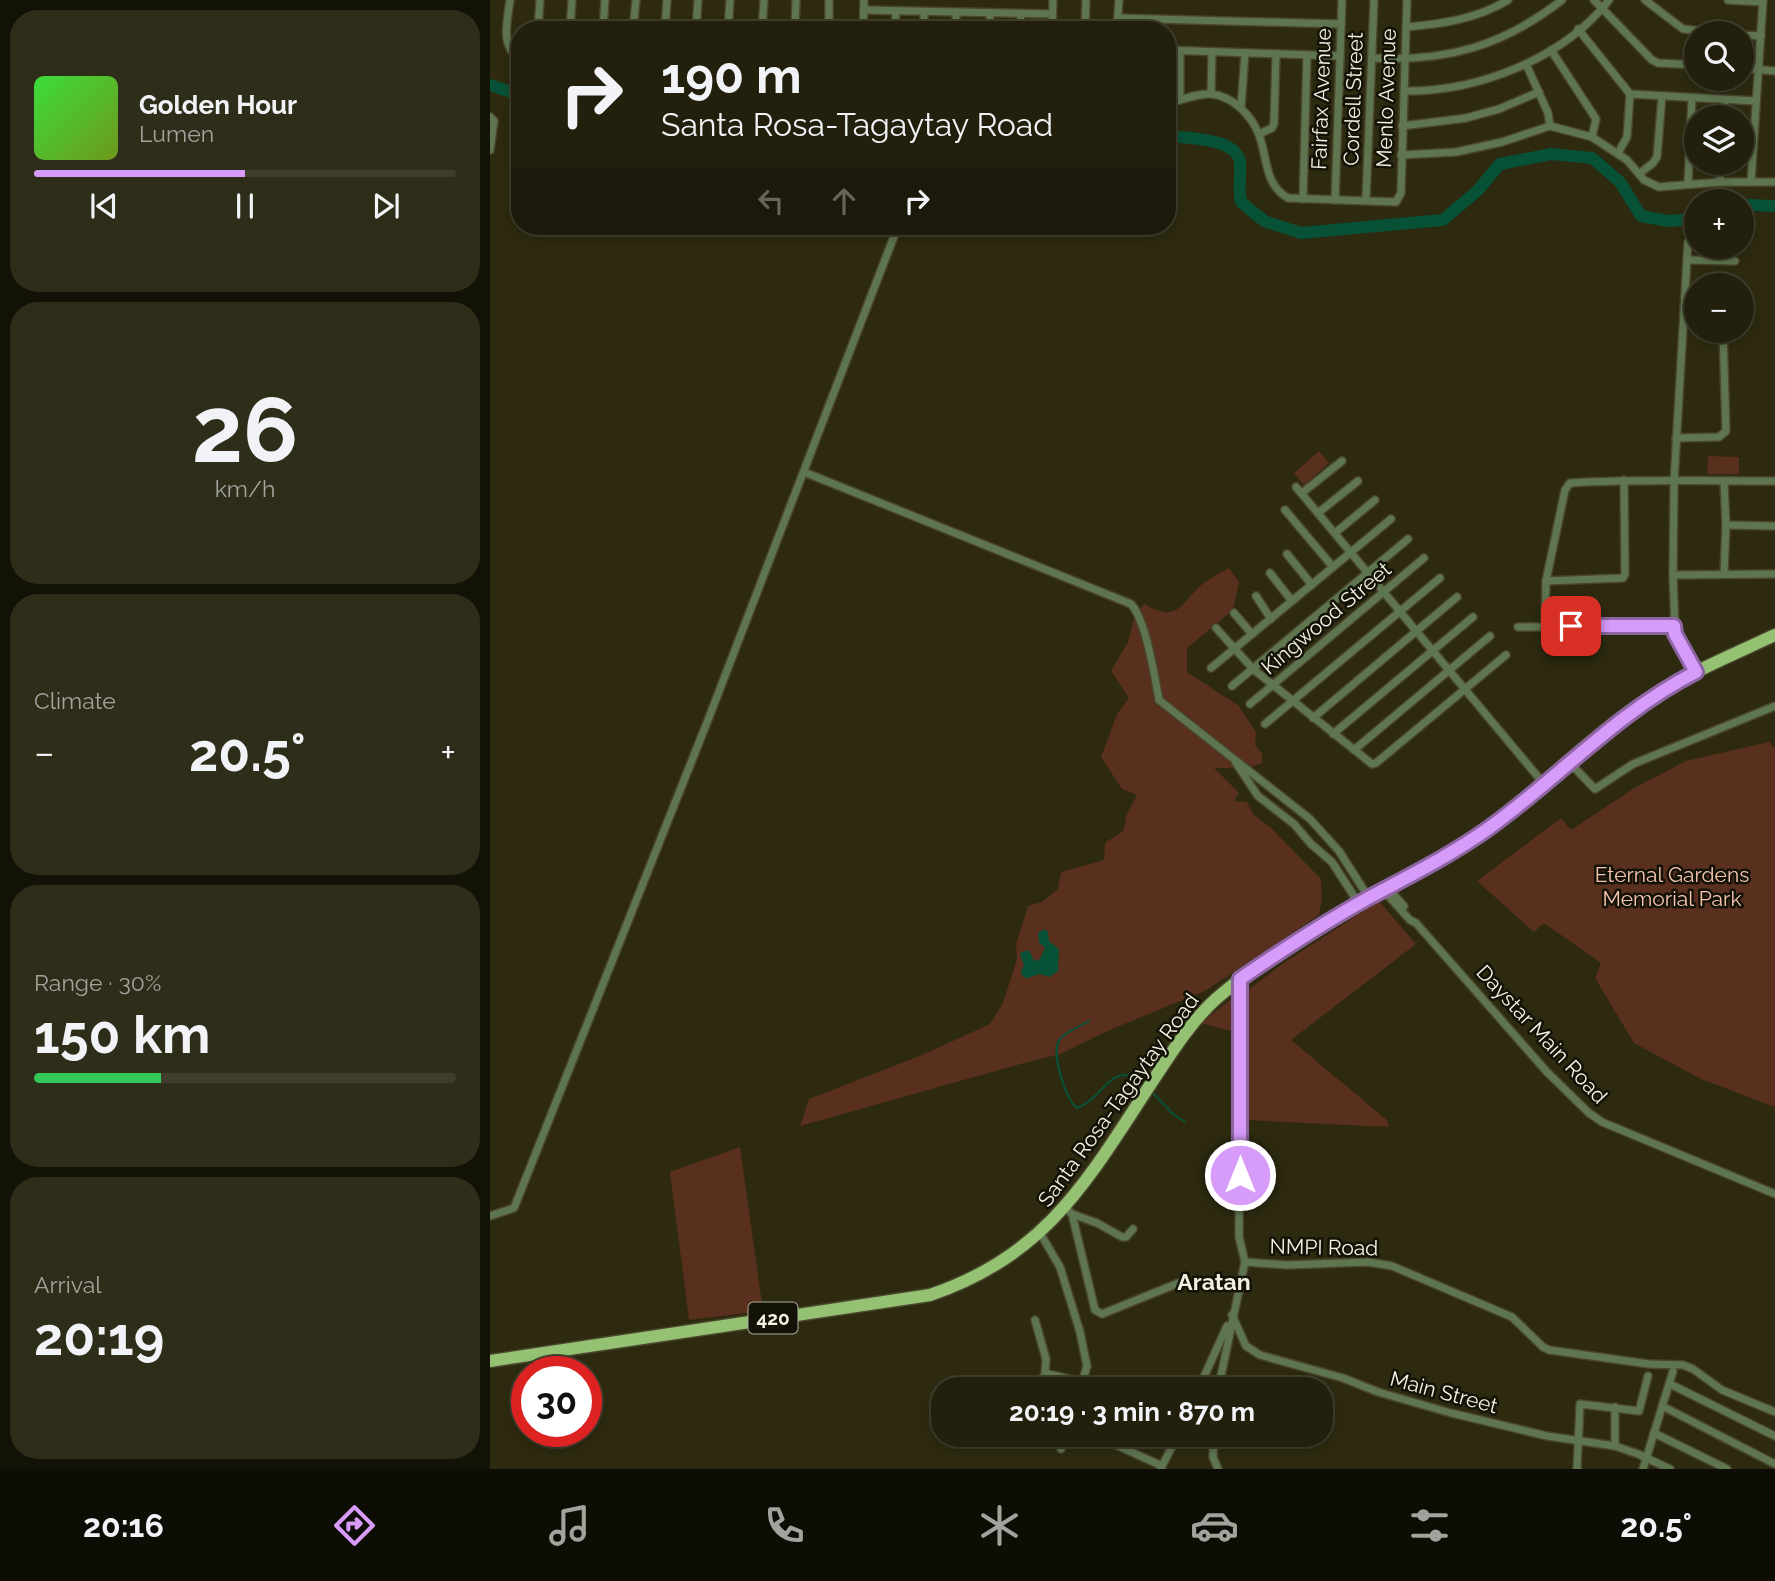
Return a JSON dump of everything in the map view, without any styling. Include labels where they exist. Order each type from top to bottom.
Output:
[{"type":"main road","name":"Santa Rosa-Tagaytay Road","points":[[490,1361],[930,1295],[987,1270],[1069,1211],[1143,1096],[1205,1009],[1240,979],[1295,942],[1463,846],[1514,809],[1637,707],[1694,673],[1775,635]]},
{"type":"street","points":[[509,0],[506,41],[511,51]]},
{"type":"street","points":[[539,21],[540,0]]},
{"type":"street","points":[[571,21],[572,0]]},
{"type":"street","points":[[604,21],[605,0]]},
{"type":"street","points":[[635,21],[636,0]]},
{"type":"street","points":[[666,21],[667,0]]},
{"type":"street","points":[[697,21],[698,0]]},
{"type":"street","points":[[729,21],[730,0]]},
{"type":"street","points":[[763,21],[764,0]]},
{"type":"street","points":[[795,21],[796,0]]},
{"type":"street","points":[[829,0],[829,21]]},
{"type":"street","points":[[863,21],[864,0]]},
{"type":"street","points":[[1052,21],[1053,0]]},
{"type":"street","points":[[1085,21],[1086,0]]},
{"type":"street","points":[[1119,0],[1118,18],[1341,24]]},
{"type":"street","name":"Fairfax Avenue","points":[[1335,200],[1342,0]]},
{"type":"street","name":"Cordell Street","points":[[1366,200],[1374,0]]},
{"type":"street","name":"Menlo Avenue","points":[[1366,200],[1396,202],[1399,198],[1407,0]]},
{"type":"street","points":[[1406,27],[1442,24],[1475,15],[1508,0]]},
{"type":"street","points":[[1372,58],[1404,60],[1449,55],[1488,44],[1539,17],[1562,0]]},
{"type":"street","points":[[1594,0],[1652,60],[1684,64]]},
{"type":"street","points":[[1404,91],[1457,88],[1526,64],[1551,50],[1603,8],[1609,0]]},
{"type":"street","points":[[1645,0],[1684,27]]},
{"type":"street","points":[[1728,0],[1763,1],[1751,182]]},
{"type":"street","points":[[864,10],[1052,14]]},
{"type":"street","points":[[895,21],[896,11]]},
{"type":"street","points":[[924,21],[925,12]]},
{"type":"street","points":[[956,12],[956,21]]},
{"type":"street","points":[[990,13],[990,21]]},
{"type":"street","points":[[1021,13],[1021,21]]},
{"type":"street","points":[[1578,29],[1630,94],[1627,137],[1618,153]]},
{"type":"street","points":[[1754,36],[1760,36]]},
{"type":"street","points":[[1551,50],[1596,119],[1592,137]]},
{"type":"street","points":[[1176,51],[1340,56]]},
{"type":"street","points":[[1180,51],[1180,100]]},
{"type":"street","points":[[1211,94],[1212,52]]},
{"type":"street","points":[[1241,107],[1245,53]]},
{"type":"street","points":[[1259,134],[1272,128],[1274,124],[1276,54]]},
{"type":"street","points":[[1303,199],[1307,55]]},
{"type":"street","points":[[1526,64],[1548,113],[1550,125]]},
{"type":"street","points":[[1754,69],[1775,71]]},
{"type":"street","points":[[1402,126],[1465,118],[1499,109],[1539,92]]},
{"type":"street","points":[[1176,101],[1211,94],[1241,107],[1259,134],[1272,184],[1279,193],[1288,198],[1366,200]]},
{"type":"street","points":[[1630,94],[1756,101]]},
{"type":"street","points":[[1639,174],[1657,158],[1662,96]]},
{"type":"street","points":[[1688,184],[1692,98]]},
{"type":"street","points":[[1725,100],[1725,105]]},
{"type":"street","points":[[490,117],[494,121],[490,150]]},
{"type":"street","points":[[1401,155],[1456,152],[1502,142],[1550,125],[1592,137],[1618,153],[1651,185],[1659,187],[1720,182],[1775,182]]},
{"type":"street","points":[[1720,175],[1720,182]]},
{"type":"street","points":[[490,1216],[514,1208],[708,720],[895,235]]},
{"type":"street","points":[[1687,273],[1688,260],[1735,261]]},
{"type":"street","points":[[1684,318],[1674,482],[1673,575],[1675,630],[1694,673]]},
{"type":"street","points":[[1676,438],[1719,437],[1726,430],[1723,343]]},
{"type":"street","points":[[1342,461],[1299,490],[1467,688],[1544,784]]},
{"type":"street","points":[[804,472],[1131,604],[1139,618],[1153,666],[1159,700],[1310,819],[1339,850],[1364,901]]},
{"type":"street","points":[[1546,581],[1623,578],[1624,480]]},
{"type":"street","points":[[1545,626],[1546,581],[1568,484],[1624,480],[1775,481]]},
{"type":"street","points":[[1318,513],[1358,481]]},
{"type":"street","points":[[1724,481],[1724,574]]},
{"type":"street","points":[[1335,533],[1375,500]]},
{"type":"street","points":[[1285,510],[1333,567]]},
{"type":"street","points":[[1211,668],[1391,519]]},
{"type":"street","points":[[1726,525],[1775,526]]},
{"type":"street","points":[[1231,686],[1408,539]]},
{"type":"street","points":[[1287,554],[1312,585]]},
{"type":"street","name":"Kingwood Street","points":[[1250,704],[1424,558]]},
{"type":"street","points":[[1270,573],[1292,601]]},
{"type":"street","points":[[1673,575],[1775,574]]},
{"type":"street","points":[[1265,724],[1440,578]]},
{"type":"street","points":[[1256,596],[1271,618]]},
{"type":"street","points":[[1313,718],[1457,597]]},
{"type":"street","points":[[1234,613],[1252,634]]},
{"type":"street","points":[[1333,734],[1473,617]]},
{"type":"street","points":[[1518,627],[1675,630]]},
{"type":"street","points":[[1216,628],[1253,669],[1368,763],[1376,763],[1506,655]]},
{"type":"street","points":[[1354,750],[1490,636]]},
{"type":"street","points":[[1569,762],[1595,789],[1633,764],[1775,706]]},
{"type":"street","points":[[1232,756],[1258,796],[1294,824],[1311,844],[1332,862],[1364,901]]},
{"type":"street","name":"Daystar Main Road","points":[[1386,889],[1413,916],[1416,923],[1547,1072],[1589,1113],[1614,1127],[1775,1194]]},
{"type":"street","name":"NMPI Road","points":[[1240,979],[1239,1237],[1245,1262],[1287,1265],[1368,1262],[1392,1266],[1512,1317],[1549,1350],[1649,1364],[1683,1365],[1722,1390],[1775,1412]]},
{"type":"street","points":[[1069,1211],[1122,1237],[1126,1237],[1133,1230]]},
{"type":"street","points":[[1069,1211],[1098,1313],[1133,1303],[1186,1280]]},
{"type":"street","points":[[1040,1233],[1060,1267],[1080,1332],[1087,1366],[1084,1377]]},
{"type":"street","points":[[1220,1377],[1245,1262]]},
{"type":"street","points":[[1204,1377],[1232,1315]]},
{"type":"street","name":"Main Street","points":[[1232,1315],[1246,1346],[1255,1353],[1451,1413],[1579,1442],[1615,1446],[1670,1469]]},
{"type":"street","points":[[1035,1320],[1046,1359],[1045,1375],[1052,1377]]},
{"type":"street","points":[[1643,1469],[1674,1371]]},
{"type":"street","points":[[1577,1469],[1580,1404],[1640,1410],[1648,1376]]},
{"type":"street","points":[[1670,1384],[1775,1436]]},
{"type":"street","points":[[1615,1407],[1615,1446]]},
{"type":"street","points":[[1664,1407],[1775,1464]]},
{"type":"street","points":[[1654,1433],[1727,1469]]},
{"type":"street","points":[[1120,1447],[1161,1467],[1172,1447]]},
{"type":"street","points":[[1213,1447],[1213,1457],[1218,1469]]},
{"type":"green space","points":[[1319,451],[1329,463],[1304,485],[1294,473]]},
{"type":"green space","points":[[1708,456],[1739,457],[1739,474],[1707,474]]},
{"type":"green space","points":[[1229,568],[1239,582],[1233,610],[1187,648],[1187,672],[1239,706],[1256,732],[1255,745],[1262,754],[1262,763],[1248,768],[1214,768],[1239,793],[1234,801],[1247,802],[1253,814],[1270,827],[1321,879],[1319,915],[1205,991],[1112,1029],[1060,1054],[800,1126],[809,1099],[922,1055],[990,1024],[1003,1003],[1017,959],[1016,944],[1028,906],[1042,902],[1058,889],[1061,872],[1104,860],[1105,843],[1124,830],[1126,816],[1137,795],[1122,789],[1101,757],[1117,714],[1129,698],[1111,671],[1128,642],[1134,618],[1144,604],[1164,612],[1177,610],[1203,583]]},
{"type":"green space","name":"Eternal Gardens Memorial Park","points":[[1769,742],[1775,748],[1775,1107],[1701,1079],[1634,1043],[1595,978],[1601,963],[1544,923],[1534,932],[1477,881],[1561,818],[1571,830],[1636,787],[1686,761]]},
{"type":"green space","points":[[1379,901],[1416,944],[1291,1040],[1387,1120],[1389,1127],[1246,1120],[1244,993],[1285,962]]},
{"type":"green space","points":[[1231,999],[1235,1032],[1201,1023],[1202,1023]]},
{"type":"green space","points":[[740,1147],[763,1311],[689,1320],[670,1172]]},
{"type":"shaded area","points":[[1044,929],[1048,932],[1049,941],[1059,949],[1058,971],[1049,977],[1040,974],[1024,977],[1020,953],[1029,950],[1034,961],[1040,959],[1045,948],[1039,942],[1038,933]]},
{"type":"waterway","points":[[490,85],[511,92]]},
{"type":"waterway","points":[[1176,137],[1210,141],[1231,149],[1240,163],[1241,202],[1264,221],[1301,233],[1443,220],[1477,191],[1500,164],[1551,154],[1592,158],[1620,182],[1641,216],[1668,221],[1684,220]]},
{"type":"waterway","points":[[1754,205],[1775,206]]},
{"type":"waterway","points":[[1089,1021],[1066,1034],[1057,1045],[1060,1075],[1072,1103],[1077,1108],[1086,1103],[1115,1077],[1133,1077],[1144,1084]]},
{"type":"waterway","points":[[1153,1093],[1173,1114],[1185,1122]]},
{"type":"district","name":"Aratan","points":[[1214,1281]]},
{"type":"route","points":[[1240,1175],[1240,979],[1322,925],[1463,846],[1514,809],[1616,722],[1668,687],[1696,672],[1675,634],[1674,626],[1571,626]]}]
